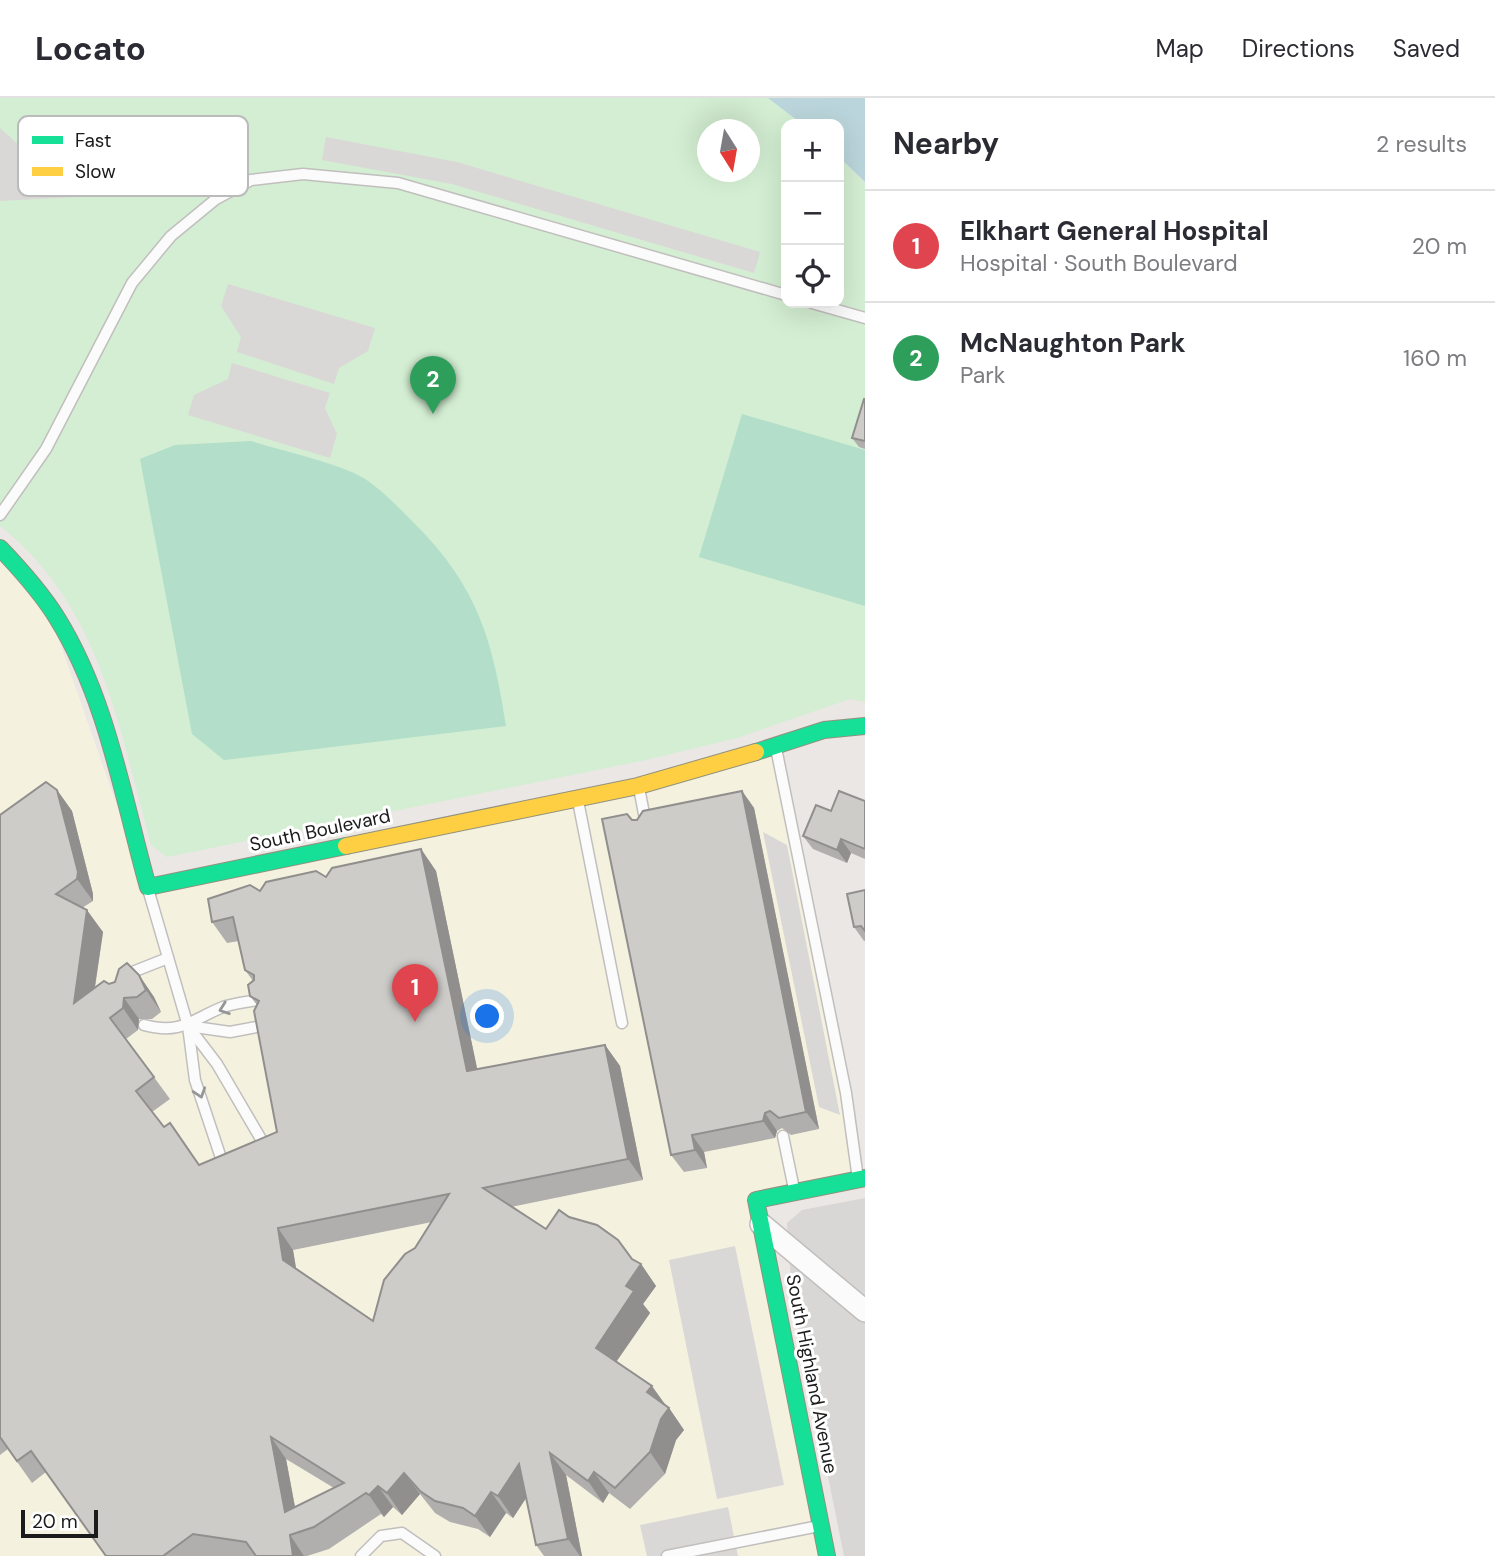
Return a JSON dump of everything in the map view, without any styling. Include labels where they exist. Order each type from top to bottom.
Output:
[{"type":"street","points":[[0,548],[49,603],[74,644],[90,688],[148,887]]},
{"type":"street","name":"South Boulevard","points":[[148,887],[266,868],[638,786],[824,730],[865,726]]},
{"type":"street","points":[[794,1192],[862,1179]]},
{"type":"street","name":"South Highland Avenue","points":[[794,1192],[756,1200],[827,1556]]},
{"type":"street","points":[[761,1224],[865,1311]]},
{"type":"lane","points":[[248,182],[303,173],[398,183],[781,294]]},
{"type":"lane","points":[[0,515],[46,449],[132,283],[170,236],[222,196]]},
{"type":"lane","points":[[830,308],[865,318]]},
{"type":"lane","points":[[775,746],[862,1179]]},
{"type":"lane","points":[[638,786],[647,830]]},
{"type":"lane","points":[[578,798],[622,1023]]},
{"type":"lane","points":[[148,887],[188,1026],[195,1080],[225,1170],[236,1166]]},
{"type":"lane","points":[[125,998],[126,984],[135,971],[168,958]]},
{"type":"lane","points":[[188,1026],[225,1007],[262,999]]},
{"type":"lane","points":[[144,1025],[164,1030],[188,1026],[230,1031],[267,1025]]},
{"type":"lane","points":[[188,1026],[217,1064],[268,1152],[257,1157]]},
{"type":"lane","points":[[783,1136],[794,1192]]},
{"type":"lane","points":[[667,1556],[820,1526]]},
{"type":"lane","points":[[361,1556],[381,1536],[402,1533],[435,1556]]},
{"type":"shaded area","points":[[0,128],[18,144],[18,196],[76,197],[0,201]]},
{"type":"shaded area","points":[[326,137],[457,162],[760,252],[754,273],[452,184],[322,160]]},
{"type":"shaded area","points":[[228,284],[375,328],[368,351],[339,368],[334,384],[237,352],[241,337],[221,306]]},
{"type":"shaded area","points":[[232,363],[330,393],[325,408],[337,434],[330,458],[188,415],[194,395],[228,379]]},
{"type":"shaded area","points":[[0,553],[46,603],[146,889],[774,748],[844,1092],[857,1179],[755,1198],[826,1556],[0,1556]]},
{"type":"shaded area","points":[[763,832],[787,845],[840,1115],[819,1107]]},
{"type":"shaded area","points":[[865,1198],[865,1556],[844,1556],[792,1297],[787,1223],[802,1210]]},
{"type":"shaded area","points":[[735,1246],[784,1485],[717,1499],[669,1260]]},
{"type":"shaded area","points":[[728,1507],[738,1556],[647,1556],[640,1525]]},
{"type":"green space","points":[[0,98],[768,98],[795,119],[781,119],[781,308],[844,308],[844,162],[865,183],[865,702],[850,699],[737,738],[646,760],[167,857],[151,845],[116,713],[84,631],[62,593],[34,558],[0,526]]},
{"type":"green space","points":[[742,414],[865,450],[865,606],[699,557]]},
{"type":"green space","points":[[251,441],[354,473],[390,499],[431,541],[465,588],[477,612],[494,664],[506,726],[224,760],[192,734],[140,459],[175,445]]},
{"type":"water","points":[[768,98],[865,98],[865,182],[844,162],[844,119],[795,119]]},
{"type":"building","points":[[865,399],[865,441],[852,438]]},
{"type":"building","points":[[46,782],[57,790],[78,872],[77,879],[56,894],[87,910],[74,1003],[104,981],[109,984],[115,982],[119,969],[127,963],[139,975],[146,990],[137,997],[124,998],[123,1008],[110,1018],[154,1077],[136,1091],[164,1127],[170,1123],[199,1165],[277,1132],[254,1011],[259,1001],[250,996],[248,985],[254,980],[254,975],[245,970],[233,917],[212,922],[208,899],[250,885],[260,891],[266,882],[316,871],[326,877],[332,868],[421,849],[467,1071],[605,1045],[628,1159],[483,1188],[546,1229],[559,1210],[569,1217],[597,1225],[618,1240],[632,1259],[641,1264],[626,1286],[634,1291],[596,1348],[652,1386],[647,1392],[669,1408],[661,1419],[650,1452],[615,1488],[594,1472],[588,1481],[550,1453],[568,1539],[536,1545],[519,1464],[498,1496],[491,1492],[475,1516],[463,1508],[435,1501],[420,1491],[404,1473],[387,1493],[378,1486],[369,1495],[366,1493],[314,1527],[290,1535],[293,1556],[256,1556],[246,1542],[193,1534],[163,1556],[106,1556],[31,1451],[17,1461],[0,1437],[0,815]],"holes":[[[449,1194],[415,1248],[405,1254],[384,1280],[373,1321],[283,1260],[278,1228]],[[271,1437],[344,1483],[285,1512]]]},
{"type":"building","points":[[742,791],[806,1112],[779,1118],[770,1111],[765,1113],[763,1121],[692,1135],[695,1150],[671,1155],[602,819],[627,814],[632,820],[637,820],[643,811]]},
{"type":"building","points":[[839,791],[865,801],[865,849],[841,839],[837,850],[803,836],[816,805],[831,811]]},
{"type":"building","points":[[865,890],[865,931],[861,926],[854,927],[847,894]]},
{"type":"traffic: fast","points":[[0,548],[51,608],[89,681],[112,749],[148,887],[346,846]]},
{"type":"traffic: fast","points":[[756,752],[824,730],[865,726]]},
{"type":"traffic: fast","points":[[827,1556],[756,1200],[865,1178]]},
{"type":"traffic: slow","points":[[346,846],[638,786],[756,752]]},
{"type":"place","name":"McNaughton Park","points":[[433,414]]},
{"type":"place","name":"Elkhart General Hospital","points":[[415,1022]]}]
